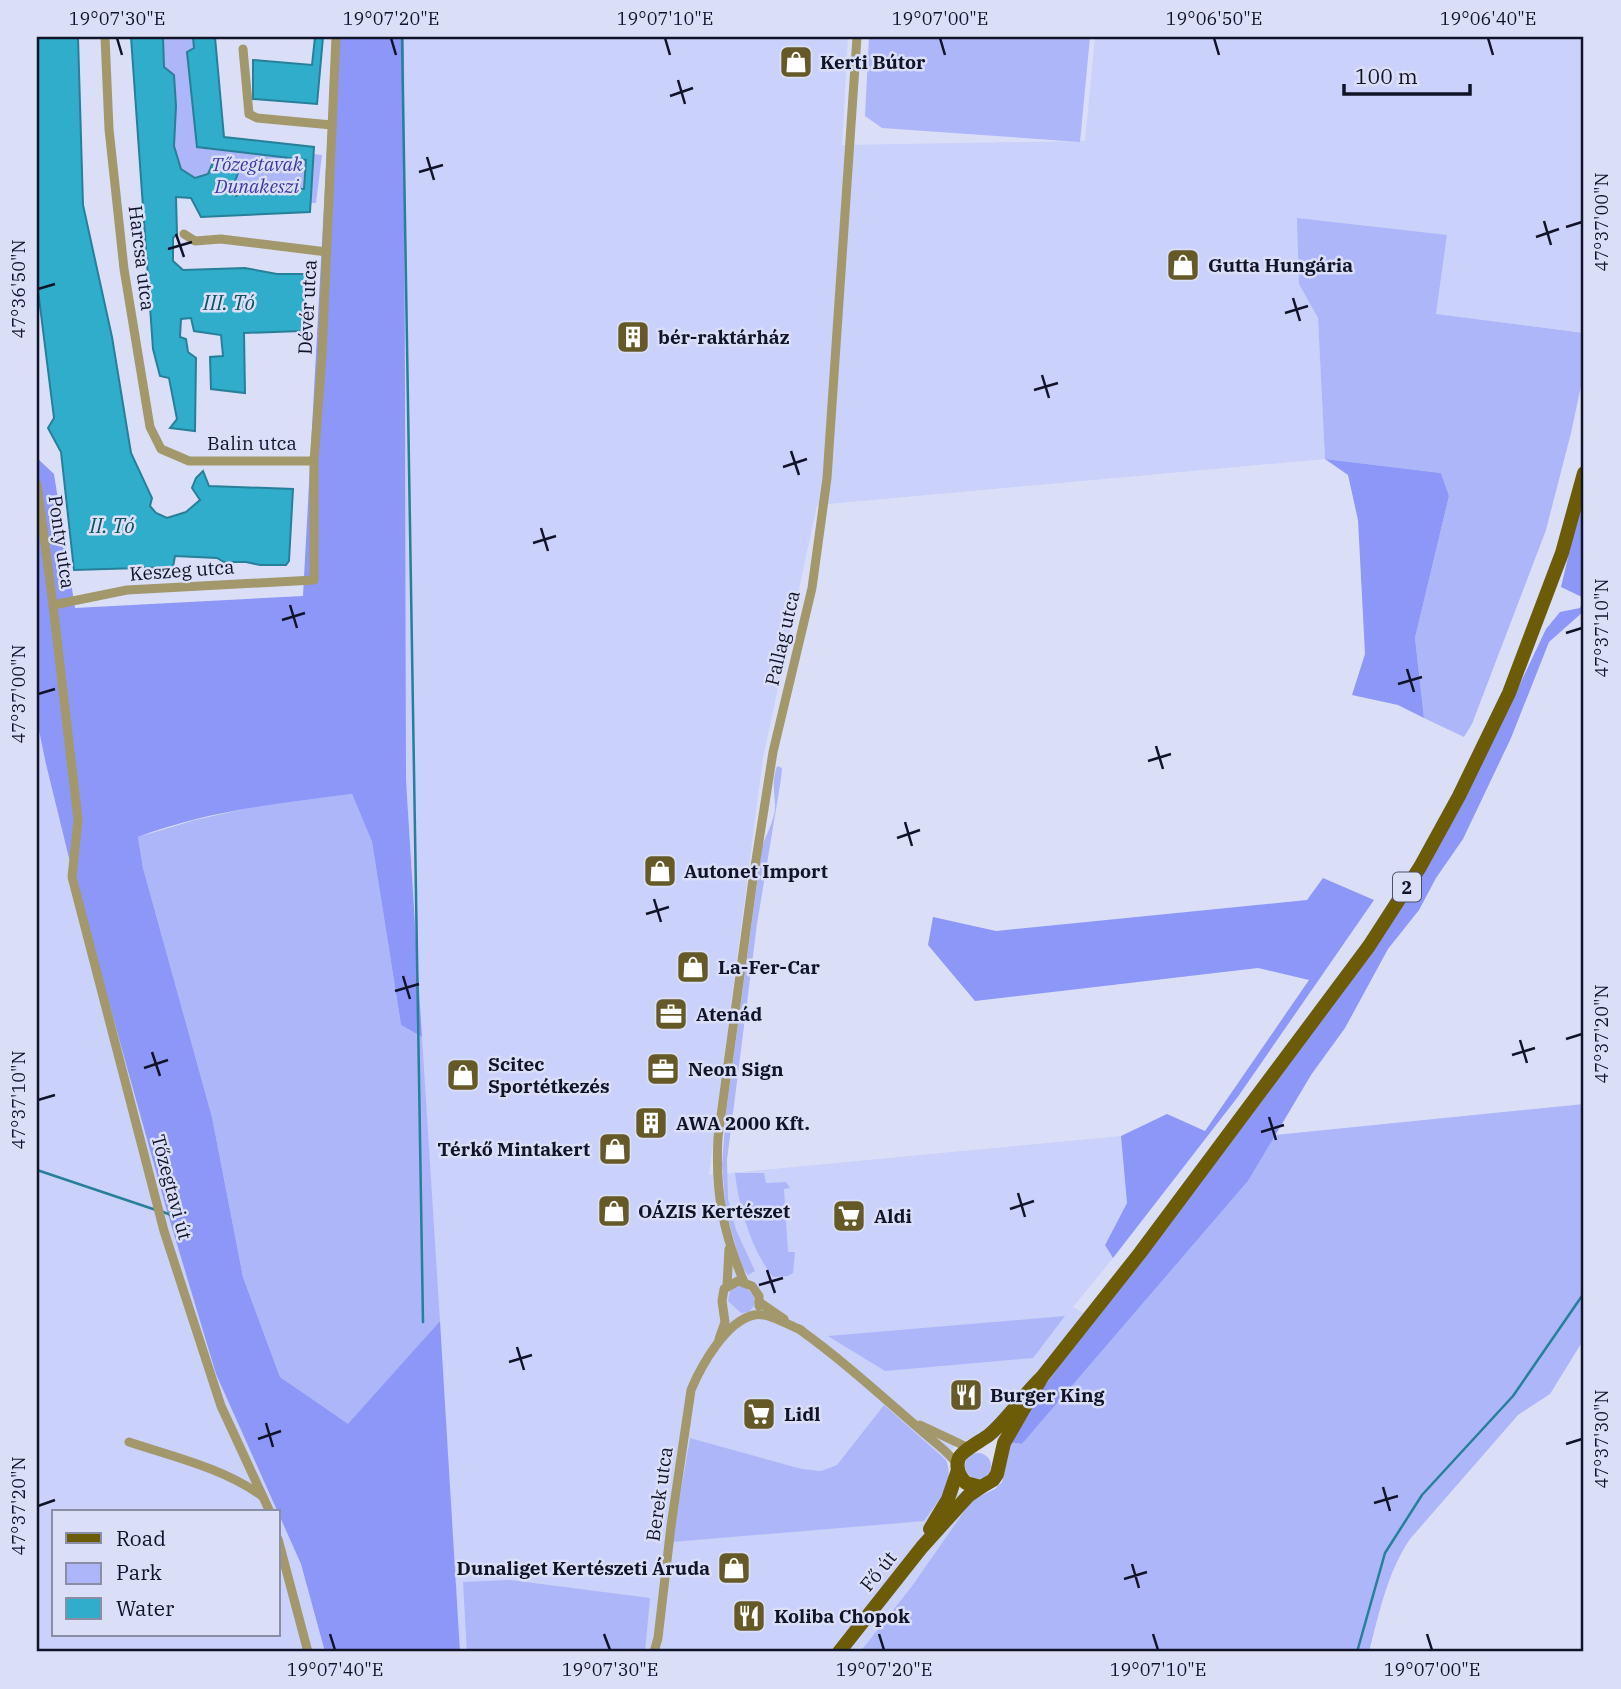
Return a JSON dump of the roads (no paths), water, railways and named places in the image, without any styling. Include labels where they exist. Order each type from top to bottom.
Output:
[{"type":"main road","name":"2","points":[[957,1467],[959,1458],[995,1429],[1042,1377],[1140,1253],[1369,946],[1414,877],[1459,796],[1509,693],[1562,554],[1584,473]]},
{"type":"main road","name":"2","points":[[981,1487],[993,1480],[999,1468],[1004,1443],[1042,1377]]},
{"type":"main road","points":[[972,1447],[990,1449],[995,1454],[999,1468]]},
{"type":"main road","points":[[957,1467],[966,1483],[981,1487]]},
{"type":"main road","name":"Fő út","points":[[922,1547],[948,1499],[957,1467]]},
{"type":"main road","name":"Fő út","points":[[839,1652],[922,1547],[968,1496],[981,1487]]},
{"type":"street","name":"Harcsa utca","points":[[105,37],[109,129],[124,270],[150,427],[161,449],[189,461]]},
{"type":"street","name":"Dévér utca","points":[[314,580],[314,461],[327,252],[336,37]]},
{"type":"street","name":"Pallag utca","points":[[744,1282],[729,1243],[719,1204],[716,1172],[718,1138],[773,752],[812,588],[827,478],[857,37]]},
{"type":"street","points":[[243,49],[249,114],[257,118],[332,125]]},
{"type":"street","points":[[184,234],[195,241],[220,239],[327,252]]},
{"type":"street","name":"Balin utca","points":[[189,461],[314,461]]},
{"type":"street","name":"Ponty utca","points":[[37,484],[78,820],[72,877]]},
{"type":"street","name":"Keszeg utca","points":[[53,605],[127,590],[314,580]]},
{"type":"street","name":"Tőzegtavi út","points":[[72,877],[164,1231],[221,1406],[269,1510]]},
{"type":"street","name":"Pallag utca","points":[[727,1286],[729,1243]]},
{"type":"street","points":[[801,1330],[769,1317],[729,1313],[724,1308],[722,1294],[727,1286],[738,1281],[756,1290],[760,1302],[801,1330],[917,1424],[929,1438],[951,1454],[957,1467]]},
{"type":"street","points":[[750,1316],[760,1302]]},
{"type":"street","name":"Berek utca","points":[[716,1347],[725,1322],[724,1308]]},
{"type":"street","name":"Berek utca","points":[[654,1652],[691,1390],[700,1369],[716,1347],[734,1325],[750,1316]]},
{"type":"street","points":[[917,1424],[972,1447]]},
{"type":"street","points":[[129,1442],[243,1483],[264,1497]]},
{"type":"street","points":[[280,1547],[308,1652]]},
{"type":"water","name":"II. Tó","points":[[37,37],[78,37],[83,205],[112,337],[131,453],[152,498],[150,506],[156,513],[167,518],[186,512],[200,500],[192,488],[203,471],[209,486],[293,489],[289,561],[286,565],[260,565],[224,562],[217,558],[175,556],[173,567],[74,570],[61,452],[48,428],[54,418],[37,282]]},
{"type":"water","name":"III. Tó","points":[[131,37],[163,37],[164,67],[174,75],[174,146],[181,169],[195,178],[208,174],[214,160],[241,165],[234,184],[236,196],[252,188],[304,189],[306,160],[197,147],[187,52],[194,48],[193,37],[215,37],[224,137],[314,147],[310,212],[201,217],[191,198],[176,197],[177,234],[173,238],[173,261],[183,270],[245,268],[277,274],[306,274],[301,331],[244,333],[245,393],[211,389],[210,357],[223,356],[221,335],[194,331],[191,318],[181,319],[180,337],[186,339],[188,352],[196,358],[195,431],[170,428],[177,419],[169,378],[160,376],[153,349]]},
{"type":"water","points":[[315,37],[323,37],[317,104],[253,99],[253,60],[312,65]]},
{"type":"waterway","points":[[402,37],[423,1322]]},
{"type":"waterway","points":[[37,1170],[156,1210]]},
{"type":"waterway","points":[[163,1212],[174,1216]]},
{"type":"waterway","points":[[1357,1652],[1385,1553],[1422,1495],[1513,1396],[1584,1293]]},
{"type":"place","name":"Kerti Bútor","points":[[796,62]]},
{"type":"place","name":"Gutta Hungária","points":[[1183,265]]},
{"type":"place","name":"bér-raktárház","points":[[633,337]]},
{"type":"place","name":"Autonet Import","points":[[660,871]]},
{"type":"place","name":"La-Fer-Car","points":[[693,967]]},
{"type":"place","name":"Atenád","points":[[671,1014]]},
{"type":"place","name":"Neon Sign","points":[[663,1069]]},
{"type":"place","name":"Scitec Sportétkezés","points":[[463,1075]]},
{"type":"place","name":"AWA 2000 Kft.","points":[[651,1123]]},
{"type":"place","name":"Térkő Mintakert","points":[[615,1149]]},
{"type":"place","name":"OÁZIS Kertészet","points":[[614,1211]]},
{"type":"place","name":"Aldi","points":[[849,1216]]},
{"type":"place","name":"Burger King","points":[[966,1395]]},
{"type":"place","name":"Lidl","points":[[759,1414]]},
{"type":"place","name":"Dunaliget Kertészeti Áruda","points":[[734,1568]]},
{"type":"place","name":"Koliba Chopok","points":[[749,1616]]},
{"type":"park label","name":"Tőzegtavak Dunakeszi","points":[[257,175]]}]
